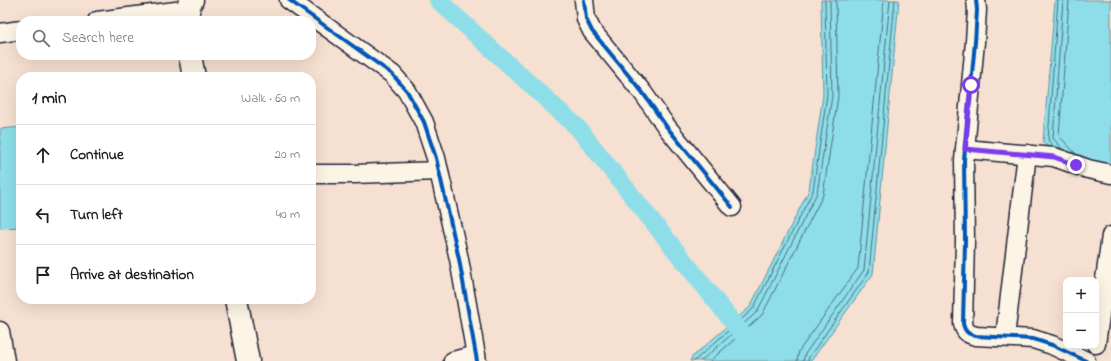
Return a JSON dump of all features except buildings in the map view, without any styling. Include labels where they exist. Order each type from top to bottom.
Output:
[{"type":"main road","points":[[191,60],[193,72]]},
{"type":"main road","points":[[237,304],[248,361]]},
{"type":"street","points":[[289,0],[311,16]]},
{"type":"street","points":[[584,0],[586,19],[592,31],[643,92],[666,126],[732,207]]},
{"type":"street","points":[[976,0],[977,10],[975,42],[965,149],[963,324],[965,331],[969,335],[976,336],[1033,339],[1052,345],[1086,361]]},
{"type":"street","points":[[137,16],[186,10]]},
{"type":"street","points":[[316,19],[392,74],[406,91],[424,122],[439,172],[459,259],[477,358],[453,361]]},
{"type":"street","points":[[0,33],[16,31]]},
{"type":"street","points":[[965,149],[1054,157],[1088,169],[1111,174]]},
{"type":"street","points":[[1005,337],[1027,154]]},
{"type":"street","points":[[316,174],[439,172]]},
{"type":"street","points":[[1099,323],[1111,236]]},
{"type":"street","points":[[0,330],[5,361]]},
{"type":"street","points":[[1093,361],[1095,349]]},
{"type":"water","points":[[821,0],[899,0],[873,274],[811,361],[690,361],[692,357],[750,307],[809,190],[823,95]]},
{"type":"water","points":[[1055,0],[1111,0],[1111,179],[1073,173],[1043,142]]},
{"type":"water","points":[[16,127],[16,227],[0,228],[0,129]]},
{"type":"waterway","points":[[438,0],[578,128],[747,340]]},
{"type":"cycle path","points":[[289,0],[311,16]]},
{"type":"cycle path","points":[[584,0],[586,19],[592,31],[643,93],[666,126],[732,207]]},
{"type":"cycle path","points":[[976,0],[977,10],[975,42],[964,160],[965,241],[963,324],[967,332],[976,336],[1033,339],[1052,345],[1086,361]]},
{"type":"cycle path","points":[[316,19],[392,74],[407,91],[424,122],[436,158],[459,259],[477,361]]},
{"type":"route","points":[[971,85],[965,149],[1054,157],[1076,165]]}]
